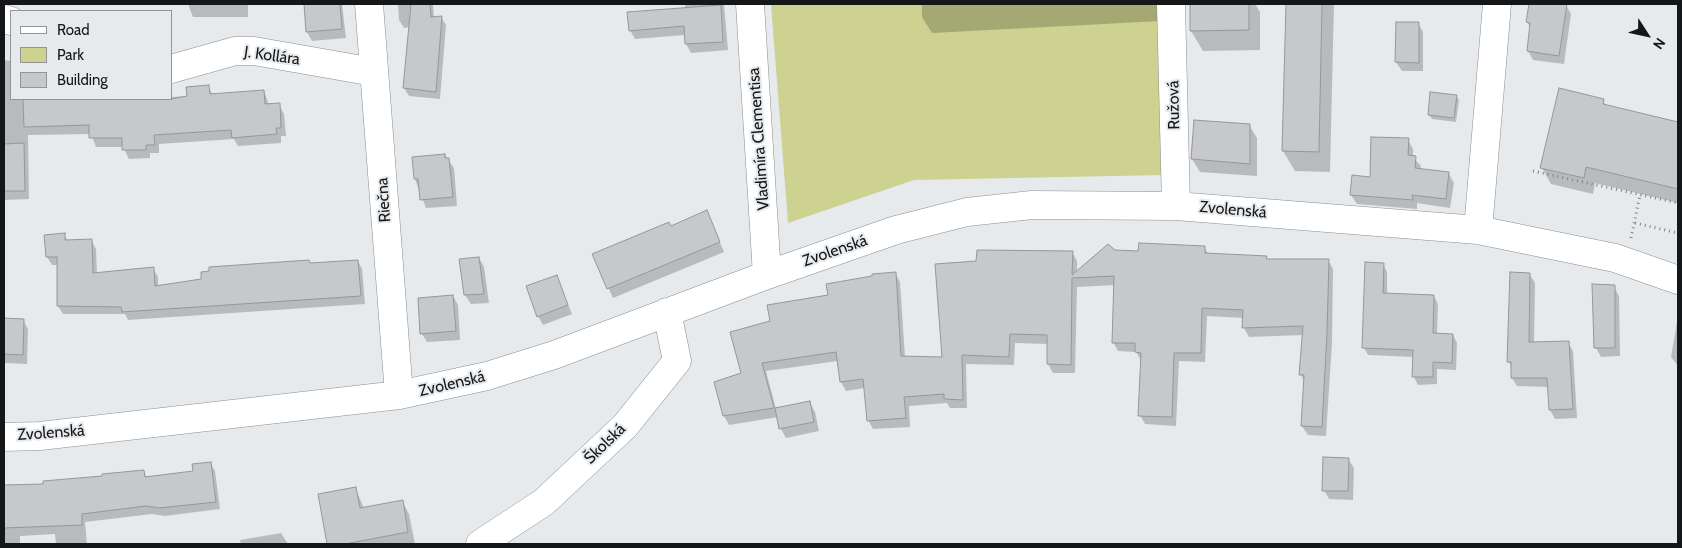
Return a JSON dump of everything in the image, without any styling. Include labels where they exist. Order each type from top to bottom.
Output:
[{"type":"street","name":"Riečna","points":[[369,4],[399,395]]},
{"type":"street","name":"Vladimíra Clementisa","points":[[750,4],[767,275]]},
{"type":"street","name":"Ružová","points":[[1171,4],[1176,206]]},
{"type":"street","points":[[1478,230],[1498,4]]},
{"type":"street","name":"J. Kollára","points":[[172,69],[235,51],[254,52],[374,72]]},
{"type":"street","name":"Zvolenská","points":[[4,436],[40,436],[399,395],[487,376],[554,355],[767,275],[896,230],[967,212],[1032,205],[1176,206],[1478,230],[1615,258],[1678,280]]},
{"type":"street","name":"Školská","points":[[480,544],[544,502],[625,426],[677,361],[667,312]]},
{"type":"path","points":[[1533,171],[1678,204]]},
{"type":"path","points":[[1631,240],[1640,195]]},
{"type":"path","points":[[1634,223],[1678,233]]},
{"type":"green space","points":[[771,4],[1158,4],[1163,175],[914,180],[788,223]]},
{"type":"building","points":[[304,4],[340,4],[342,29],[306,32]]},
{"type":"building","points":[[411,4],[430,4],[431,17],[442,16],[436,92],[403,88]]},
{"type":"building","points":[[1190,4],[1249,4],[1249,30],[1190,31]]},
{"type":"building","points":[[1286,4],[1322,4],[1319,152],[1282,151]]},
{"type":"building","points":[[1529,4],[1567,4],[1559,56],[1527,51],[1530,23],[1526,22]]},
{"type":"building","points":[[721,5],[723,42],[685,44],[684,26],[629,31],[627,12]]},
{"type":"building","points":[[1396,22],[1419,22],[1419,63],[1395,62]]},
{"type":"building","points":[[209,85],[210,94],[264,90],[265,104],[280,103],[281,128],[276,128],[277,134],[232,138],[231,130],[154,135],[155,145],[146,145],[146,150],[122,150],[122,138],[89,138],[89,125],[24,127],[23,100],[172,100],[187,96],[186,87]]},
{"type":"building","points":[[1559,88],[1604,99],[1603,104],[1678,122],[1678,189],[1586,167],[1584,178],[1540,168]]},
{"type":"building","points":[[1430,92],[1457,95],[1454,118],[1428,115]]},
{"type":"building","points":[[1194,120],[1250,124],[1250,164],[1191,159]]},
{"type":"building","points":[[1371,137],[1409,138],[1408,155],[1416,156],[1415,168],[1449,172],[1446,199],[1412,195],[1413,200],[1350,195],[1352,175],[1370,177]]},
{"type":"building","points":[[24,143],[25,191],[4,191],[4,144]]},
{"type":"building","points":[[445,154],[445,158],[449,158],[453,197],[420,200],[418,179],[414,179],[412,157]]},
{"type":"building","points":[[707,210],[720,242],[607,289],[592,254],[669,222],[671,226]]},
{"type":"building","points":[[65,233],[65,240],[92,239],[93,273],[154,267],[155,286],[201,279],[201,272],[209,271],[209,267],[309,260],[310,263],[358,260],[361,296],[122,312],[121,307],[57,306],[57,257],[46,257],[44,235]]},
{"type":"building","points":[[1139,243],[1205,246],[1205,253],[1267,256],[1266,259],[1329,259],[1322,427],[1301,426],[1304,375],[1299,375],[1303,326],[1242,328],[1243,310],[1202,308],[1201,353],[1174,353],[1172,417],[1138,416],[1141,353],[1135,352],[1135,343],[1112,343],[1114,276],[1072,278],[1071,365],[1047,364],[1047,335],[1010,334],[1009,357],[962,355],[963,400],[944,399],[944,394],[904,397],[906,418],[867,421],[863,379],[840,382],[836,352],[762,363],[774,408],[723,416],[714,382],[741,373],[730,332],[770,321],[767,305],[828,295],[826,284],[872,276],[872,274],[896,272],[901,356],[942,357],[935,264],[976,261],[977,250],[1073,251],[1072,275],[1108,244],[1115,250],[1138,251]]},
{"type":"building","points":[[479,257],[484,294],[464,295],[459,259]]},
{"type":"building","points":[[1365,262],[1384,263],[1383,293],[1434,295],[1433,333],[1453,334],[1452,363],[1433,362],[1433,377],[1412,377],[1413,350],[1362,348]]},
{"type":"building","points":[[1510,272],[1530,273],[1529,342],[1569,341],[1573,409],[1549,410],[1547,378],[1511,378],[1511,362],[1507,362]]},
{"type":"building","points":[[557,275],[568,305],[537,317],[526,286]]},
{"type":"building","points":[[1592,284],[1615,285],[1615,348],[1594,348]]},
{"type":"building","points":[[453,295],[456,331],[420,334],[418,298]]},
{"type":"building","points":[[4,318],[24,319],[23,355],[4,354]]},
{"type":"building","points":[[810,401],[814,422],[779,429],[775,408]]},
{"type":"building","points":[[1323,457],[1349,458],[1348,491],[1322,491]]},
{"type":"building","points":[[211,462],[216,502],[159,508],[146,506],[82,514],[82,525],[4,528],[4,485],[43,484],[43,481],[144,470],[145,477],[193,471],[192,464]]},
{"type":"building","points":[[356,487],[360,508],[403,500],[408,532],[345,544],[327,544],[318,494]]}]
